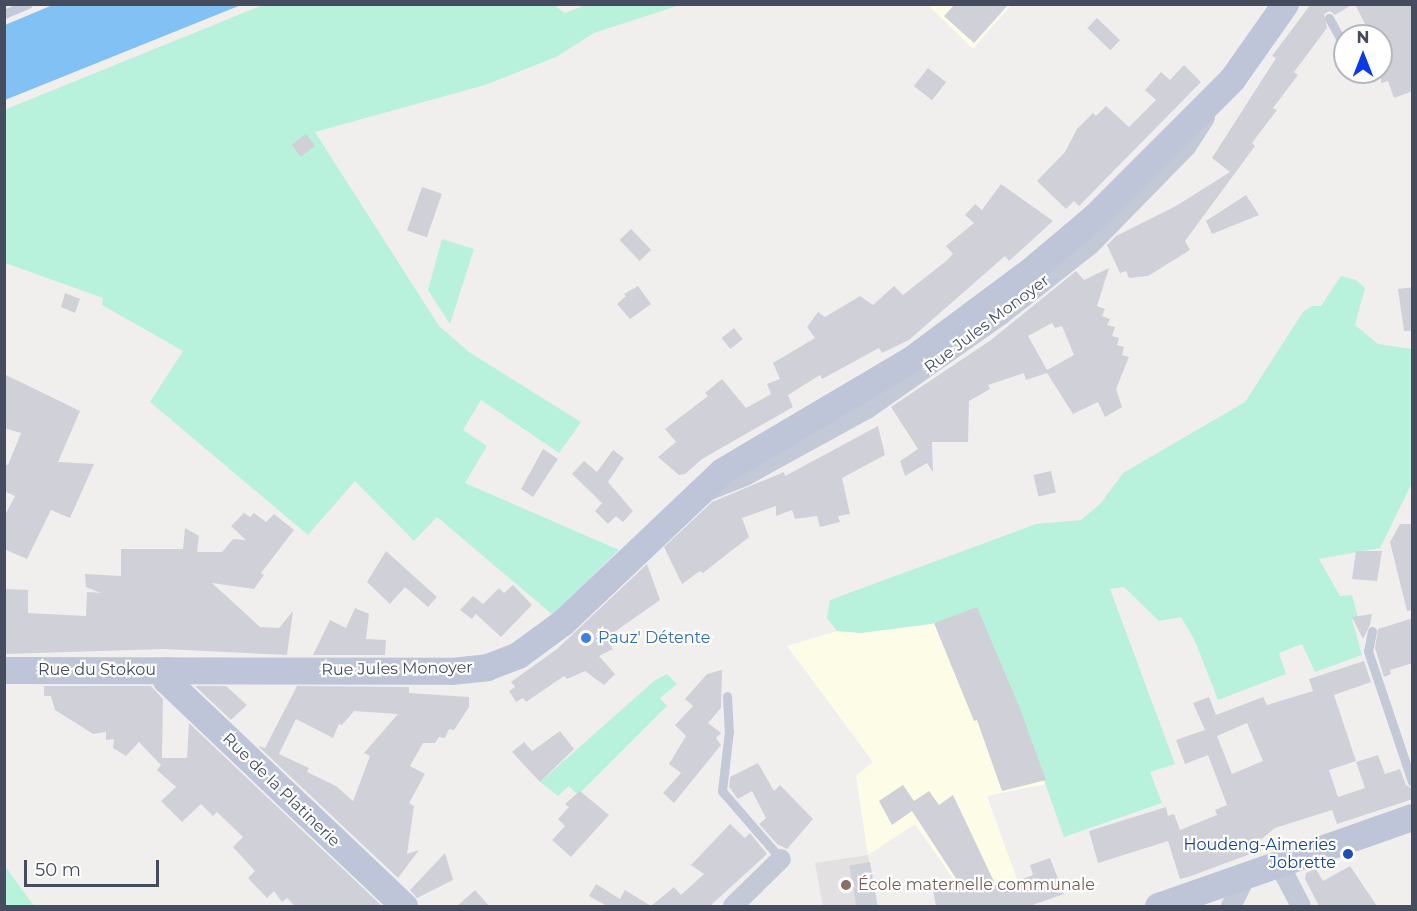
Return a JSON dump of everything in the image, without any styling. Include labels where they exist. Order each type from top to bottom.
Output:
[{"type":"street","name":"Rue Jules Monoyer","points":[[178,669],[388,672],[487,667],[518,655],[541,640],[687,501],[722,471],[910,360],[1022,276],[1095,217],[1232,79],[1286,4]]},
{"type":"street","name":"Rue du Stokou","points":[[4,670],[178,669]]},
{"type":"street","name":"Rue de la Platinerie","points":[[178,669],[166,680],[404,906]]},
{"type":"street","points":[[1158,906],[1413,817]]},
{"type":"street","points":[[733,906],[781,859]]},
{"type":"street","points":[[1279,864],[1301,906]]},
{"type":"street","points":[[1230,906],[1247,874]]},
{"type":"lane","points":[[4,14],[28,4]]},
{"type":"lane","points":[[1329,18],[1333,25]]},
{"type":"lane","points":[[1372,631],[1368,651],[1413,782]]},
{"type":"lane","points":[[727,696],[729,731],[722,791],[781,859]]},
{"type":"shaded area","points":[[927,4],[1011,5],[973,49]]},
{"type":"shaded area","points":[[975,610],[1019,709],[1046,784],[987,796],[1018,882],[1013,884],[1021,906],[972,906],[915,824],[868,855],[856,776],[873,762],[787,646],[837,631],[861,633]]},
{"type":"shaded area","name":"École maternelle communale","points":[[868,855],[877,906],[823,906],[815,863]]},
{"type":"green space","points":[[560,4],[556,7],[565,13],[585,5],[680,5],[594,33],[556,57],[485,85],[315,132],[439,326],[469,352],[581,422],[559,453],[481,400],[463,430],[487,446],[465,483],[619,550],[553,615],[437,517],[414,541],[355,481],[308,535],[150,402],[183,351],[102,305],[103,298],[5,263],[4,110],[263,5]]},
{"type":"green space","points":[[442,239],[474,249],[450,324],[428,290]]},
{"type":"green space","points":[[1341,276],[1356,280],[1365,288],[1355,325],[1378,344],[1412,349],[1412,483],[1380,548],[1319,559],[1340,596],[1352,595],[1358,617],[1352,619],[1362,655],[1315,672],[1302,644],[1279,653],[1286,674],[1218,700],[1195,641],[1181,617],[1159,621],[1124,587],[1110,589],[1175,764],[1150,772],[1162,803],[1064,837],[1019,709],[975,610],[931,624],[861,633],[837,631],[827,618],[830,600],[1036,524],[1081,520],[1101,503],[1123,473],[1245,402],[1303,312],[1312,306],[1321,306]]},
{"type":"green space","points":[[667,674],[677,684],[660,698],[667,706],[578,795],[569,786],[558,796],[540,782],[654,681]]},
{"type":"green space","points":[[5,866],[34,906],[5,906]]},
{"type":"water","points":[[55,4],[241,5],[5,100],[5,25]]},
{"type":"building","points":[[955,4],[1009,4],[974,43],[944,16]]},
{"type":"building","points":[[1311,4],[1353,4],[1335,15],[1330,11],[1324,14],[1327,28],[1294,72],[1298,75],[1273,108],[1277,110],[1252,143],[1255,146],[1185,241],[1190,250],[1148,276],[1129,278],[1126,271],[1120,273],[1107,245],[1116,236],[1176,206],[1230,172],[1212,158],[1276,58],[1272,56]]},
{"type":"building","points":[[1355,4],[1413,4],[1413,91],[1394,98],[1389,84],[1393,84],[1393,24],[1365,24]]},
{"type":"building","points":[[1097,18],[1120,40],[1110,50],[1087,28]]},
{"type":"building","points":[[1184,65],[1201,82],[1079,206],[1074,201],[1066,209],[1037,181],[1065,152],[1077,129],[1093,113],[1096,116],[1106,106],[1129,127],[1156,100],[1145,90],[1161,72],[1170,80]]},
{"type":"building","points":[[928,68],[946,82],[932,100],[914,86]]},
{"type":"building","points":[[306,134],[315,146],[301,157],[292,145]]},
{"type":"building","points":[[1001,184],[1053,221],[1009,261],[1005,256],[909,340],[882,353],[879,348],[822,379],[820,375],[788,395],[793,407],[702,459],[685,474],[679,475],[658,457],[676,442],[665,429],[708,396],[705,393],[722,379],[746,408],[771,394],[767,384],[780,379],[773,363],[815,338],[807,327],[818,312],[825,317],[860,296],[873,305],[894,286],[903,295],[946,261],[953,254],[946,246],[974,223],[965,215],[975,204],[982,210]]},
{"type":"building","points":[[422,187],[442,194],[427,237],[407,230]]},
{"type":"building","points":[[1246,195],[1259,215],[1212,234],[1206,221]]},
{"type":"building","points":[[631,229],[651,250],[640,261],[619,240]]},
{"type":"building","points":[[1109,268],[1097,306],[1105,309],[1102,316],[1110,319],[1107,325],[1115,327],[1112,336],[1119,338],[1117,345],[1124,347],[1122,355],[1129,357],[1116,389],[1122,407],[1105,417],[1098,402],[1073,414],[1047,373],[1026,380],[1024,373],[988,385],[990,389],[969,401],[968,442],[932,442],[933,472],[927,463],[905,476],[900,461],[918,449],[891,407],[991,340],[1076,271],[1084,280]],"holes":[[[1052,323],[1055,328],[1062,326],[1074,355],[1047,370],[1028,336]]]},
{"type":"building","points":[[638,286],[651,304],[630,319],[617,304],[626,296],[624,294]]},
{"type":"building","points":[[1413,287],[1413,331],[1404,331],[1398,289]]},
{"type":"building","points":[[65,293],[80,299],[75,313],[61,307]]},
{"type":"building","points":[[734,328],[743,339],[730,349],[722,338]]},
{"type":"building","points":[[4,374],[80,411],[58,462],[94,464],[70,518],[51,510],[27,559],[4,549],[4,517],[15,496],[4,491],[4,464],[8,465],[21,433],[4,428]]},
{"type":"building","points":[[878,426],[885,455],[842,478],[850,514],[838,516],[840,522],[820,527],[817,516],[795,519],[792,510],[776,516],[776,506],[742,518],[749,537],[703,573],[700,571],[682,584],[664,547],[712,502],[784,472],[785,476]]},
{"type":"building","points":[[543,449],[558,459],[533,497],[521,489]]},
{"type":"building","points":[[613,450],[624,458],[608,482],[633,511],[623,522],[616,516],[608,524],[595,511],[602,503],[572,474],[584,461],[597,472]]},
{"type":"building","points":[[1051,471],[1056,492],[1038,496],[1033,475]]},
{"type":"building","points":[[244,513],[250,517],[254,513],[266,522],[274,514],[294,530],[261,573],[264,575],[254,589],[212,583],[260,627],[279,628],[293,611],[287,655],[164,649],[4,654],[4,589],[28,590],[28,613],[86,616],[87,592],[101,593],[86,587],[85,574],[121,576],[121,549],[183,549],[185,528],[199,536],[197,552],[222,552],[233,539],[246,540],[231,526]]},
{"type":"building","points":[[1400,524],[1413,524],[1413,610],[1407,611],[1390,542]]},
{"type":"building","points":[[386,551],[437,597],[428,607],[405,587],[390,604],[367,582]]},
{"type":"building","points":[[1356,551],[1382,551],[1377,581],[1352,579]]},
{"type":"building","points":[[647,564],[660,600],[606,638],[613,649],[599,656],[615,674],[604,685],[585,671],[567,679],[564,676],[526,702],[523,698],[516,702],[509,691],[515,687],[511,682],[557,649]]},
{"type":"building","points":[[513,585],[532,605],[501,637],[476,614],[472,619],[460,610],[473,596],[483,604],[499,588],[504,593]]},
{"type":"building","points":[[977,607],[1019,706],[1046,780],[1002,791],[977,720],[974,721],[934,623]]},
{"type":"building","points":[[355,608],[369,614],[366,639],[386,640],[385,655],[313,655],[330,620],[346,628]]},
{"type":"building","points":[[1372,614],[1370,625],[1363,639],[1352,617]]},
{"type":"building","points":[[1413,618],[1413,663],[1390,670],[1391,674],[1384,677],[1375,648],[1378,629]]},
{"type":"building","points":[[1364,661],[1371,682],[1334,695],[1356,761],[1329,770],[1338,797],[1365,788],[1356,762],[1378,755],[1385,774],[1400,769],[1406,785],[1413,789],[1413,799],[1337,824],[1332,810],[1275,828],[1258,842],[1261,850],[1180,879],[1168,841],[1098,863],[1089,831],[1166,807],[1168,816],[1174,814],[1180,830],[1217,815],[1215,810],[1227,805],[1208,755],[1185,764],[1176,740],[1205,730],[1193,703],[1209,697],[1216,715],[1263,697],[1267,705],[1313,691],[1309,679]],"holes":[[[1247,723],[1263,761],[1232,774],[1217,736]]]},
{"type":"building","points":[[722,670],[721,708],[708,723],[721,733],[716,738],[721,745],[674,803],[663,793],[681,773],[669,764],[686,736],[675,725],[693,706],[685,699],[707,674]]},
{"type":"building","points":[[44,686],[151,686],[163,699],[162,758],[187,758],[189,723],[382,906],[295,906],[287,898],[282,902],[274,891],[267,898],[248,878],[255,871],[233,847],[243,837],[217,812],[213,816],[201,804],[182,822],[161,801],[176,787],[157,770],[161,765],[139,742],[126,756],[113,748],[114,739],[106,740],[106,732],[93,734],[55,710],[51,696],[44,696]]},
{"type":"building","points":[[195,686],[226,686],[247,705],[231,720]]},
{"type":"building","points":[[297,686],[409,687],[409,693],[469,697],[469,707],[454,730],[449,729],[445,738],[439,737],[435,743],[423,743],[410,766],[425,774],[409,803],[414,806],[407,854],[419,850],[398,878],[258,746],[265,748]],"holes":[[[354,711],[398,714],[364,753],[370,756],[353,801],[336,786],[307,772],[309,768],[279,754],[296,719],[333,738],[339,724],[342,725]]]},
{"type":"building","points":[[560,731],[574,749],[540,782],[512,752],[524,742],[532,751]]},
{"type":"building","points":[[758,763],[774,791],[780,785],[813,819],[787,849],[777,844],[759,824],[766,818],[752,791],[738,799],[729,787],[730,777]]},
{"type":"building","points":[[903,785],[914,801],[929,791],[939,805],[953,795],[997,888],[1033,875],[1030,865],[1050,858],[1064,894],[1030,906],[936,906],[932,885],[957,880],[912,811],[892,825],[879,801]]},
{"type":"building","points":[[580,791],[609,815],[571,857],[552,840],[565,826],[558,819],[569,807],[565,804]]},
{"type":"building","points":[[730,824],[745,838],[750,833],[767,854],[710,906],[651,906],[674,887],[681,895],[704,874],[691,865]]},
{"type":"building","points":[[445,853],[453,880],[417,898],[410,890]]},
{"type":"building","points":[[870,862],[878,906],[856,906],[849,866]]},
{"type":"building","points":[[1350,866],[1377,906],[1319,906],[1305,879],[1306,873],[1316,869],[1323,881]]},
{"type":"building","points":[[596,884],[620,899],[625,890],[651,906],[607,906],[589,896]]},
{"type":"building","points":[[475,890],[489,906],[457,906]]},
{"type":"place","name":"Pauz' Détente","points":[[586,638]]},
{"type":"place","name":"Houdeng-Aimeries Jobrette","points":[[1348,854]]},
{"type":"place","name":"École maternelle communale","points":[[846,885]]}]
